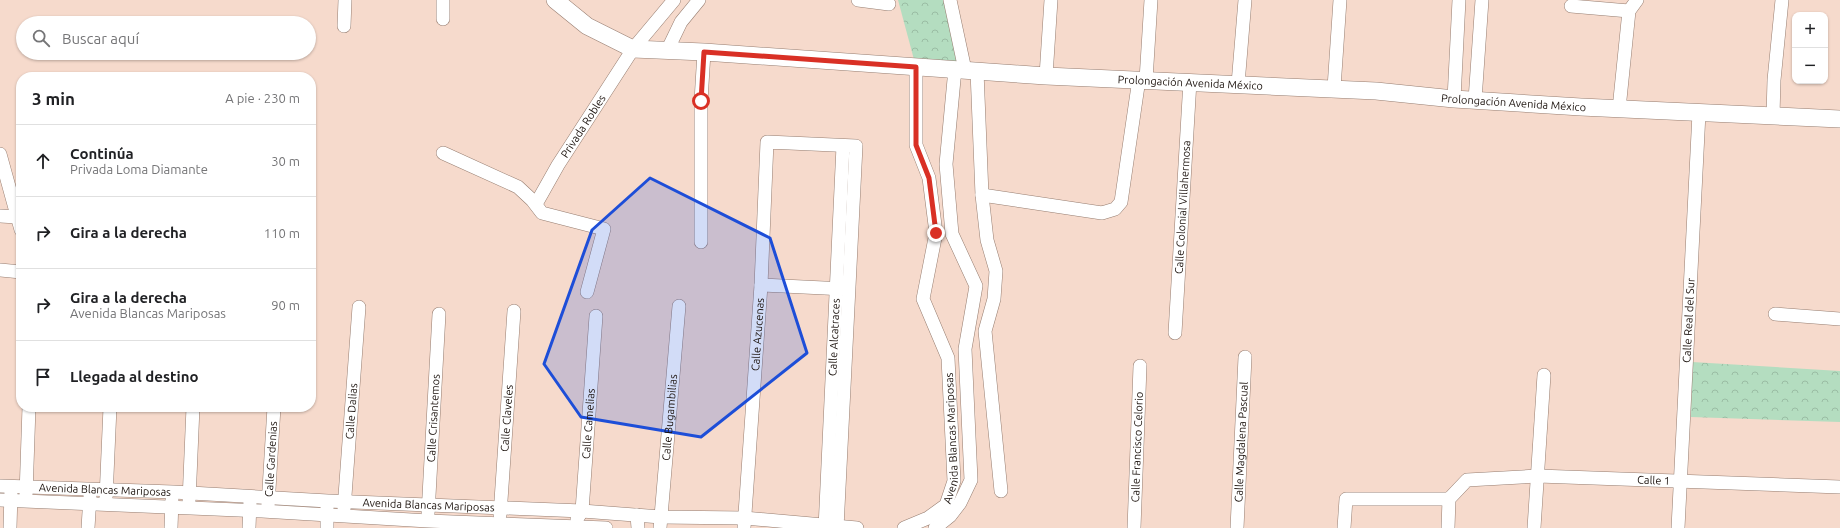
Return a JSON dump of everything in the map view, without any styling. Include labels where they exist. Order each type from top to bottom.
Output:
[{"type":"main road","name":"Prolongación Avenida México","points":[[555,0],[587,26],[633,49],[704,52],[1046,76],[1334,88],[1454,99],[1619,109],[1840,119]]},
{"type":"street","points":[[344,0],[344,26]]},
{"type":"street","points":[[442,0],[442,18]]},
{"type":"street","name":"Privada Robles","points":[[536,204],[558,164],[633,49],[674,0]]},
{"type":"street","points":[[667,50],[680,22],[699,0]]},
{"type":"street","points":[[858,0],[890,4]]},
{"type":"street","points":[[950,0],[966,70],[988,240],[996,271],[994,299],[985,331],[1001,491]]},
{"type":"street","points":[[1046,76],[1051,0]]},
{"type":"street","points":[[982,195],[1102,213],[1115,209],[1121,202],[1142,80],[1151,0]]},
{"type":"street","points":[[1238,84],[1245,0]]},
{"type":"street","points":[[1334,88],[1340,0]]},
{"type":"street","points":[[1454,99],[1459,0]]},
{"type":"street","points":[[1475,100],[1482,0]]},
{"type":"street","points":[[1619,109],[1629,11],[1637,0]]},
{"type":"street","points":[[1774,115],[1774,80],[1782,0]]},
{"type":"street","points":[[1571,6],[1629,11]]},
{"type":"street","points":[[701,242],[701,101],[704,52]]},
{"type":"street","name":"Avenida Blancas Mariposas","points":[[904,528],[928,518],[946,505],[954,481],[948,358],[923,299],[936,233],[929,178],[916,145],[916,67]]},
{"type":"street","name":"Avenida Blancas Mariposas","points":[[935,528],[950,516],[960,503],[971,480],[965,349],[976,286],[952,234],[946,164],[966,70]]},
{"type":"street","name":"Calle Colonial Villahermosa","points":[[1175,333],[1190,81]]},
{"type":"street","name":"Calle Real del Sur","points":[[1678,528],[1698,113]]},
{"type":"street","name":"Calle Azucenas","points":[[744,523],[761,285],[767,142],[843,146]]},
{"type":"street","name":"Calle Alcatraces","points":[[831,527],[843,289],[856,146],[843,146],[843,289]]},
{"type":"street","points":[[443,153],[518,188],[536,204],[542,213],[604,229],[587,292]]},
{"type":"street","points":[[0,154],[16,213]]},
{"type":"street","points":[[0,216],[16,217]]},
{"type":"street","points":[[0,270],[16,272]]},
{"type":"street","points":[[761,285],[843,289]]},
{"type":"street","name":"Calle Bugambilias","points":[[660,522],[679,306]]},
{"type":"street","name":"Calle Dalias","points":[[343,516],[359,308]]},
{"type":"street","name":"Calle Claveles","points":[[490,526],[502,508],[514,311]]},
{"type":"street","name":"Calle Crisantemos","points":[[428,522],[439,314]]},
{"type":"street","points":[[1775,314],[1840,319]]},
{"type":"street","name":"Calle Camelias","points":[[573,528],[582,511],[596,316]]},
{"type":"street","name":"Calle Magdalena Pascual","points":[[1237,528],[1245,357]]},
{"type":"street","name":"Calle Francisco Celorio","points":[[1134,528],[1140,366]]},
{"type":"street","points":[[1534,528],[1544,375]]},
{"type":"street","points":[[26,501],[29,412]]},
{"type":"street","points":[[106,505],[110,412]]},
{"type":"street","points":[[189,509],[193,412]]},
{"type":"street","name":"Calle Gardenias","points":[[268,511],[274,412]]},
{"type":"street","name":"Calle 1","points":[[1450,499],[1466,480],[1538,476],[1840,487]]},
{"type":"street","points":[[6,486],[5,500],[10,528]]},
{"type":"street","name":"Avenida Blancas Mariposas","points":[[6,486],[173,492],[328,501],[582,511],[638,522],[744,523],[857,528]]},
{"type":"street","points":[[88,528],[90,489]]},
{"type":"street","points":[[171,528],[173,492]]},
{"type":"street","name":"Calle Gardenias","points":[[249,528],[250,496]]},
{"type":"street","points":[[1344,528],[1346,499],[1450,499],[1448,528]]},
{"type":"street","name":"Avenida Blancas Mariposas","points":[[5,500],[89,505],[268,511],[343,516],[407,524],[428,522],[490,526],[606,528]]},
{"type":"street","points":[[326,528],[328,501]]},
{"type":"street","points":[[407,524],[408,504]]},
{"type":"street","points":[[487,507],[490,526]]},
{"type":"highlighted area","points":[[650,178],[770,238],[807,353],[701,437],[581,417],[544,364],[592,230]]},
{"type":"green space","points":[[898,0],[950,0],[965,70],[916,67]]},
{"type":"green space","points":[[1692,362],[1840,371],[1840,422],[1691,417]]},
{"type":"route","points":[[701,101],[704,52],[916,67],[916,145],[929,178],[936,233]]}]
